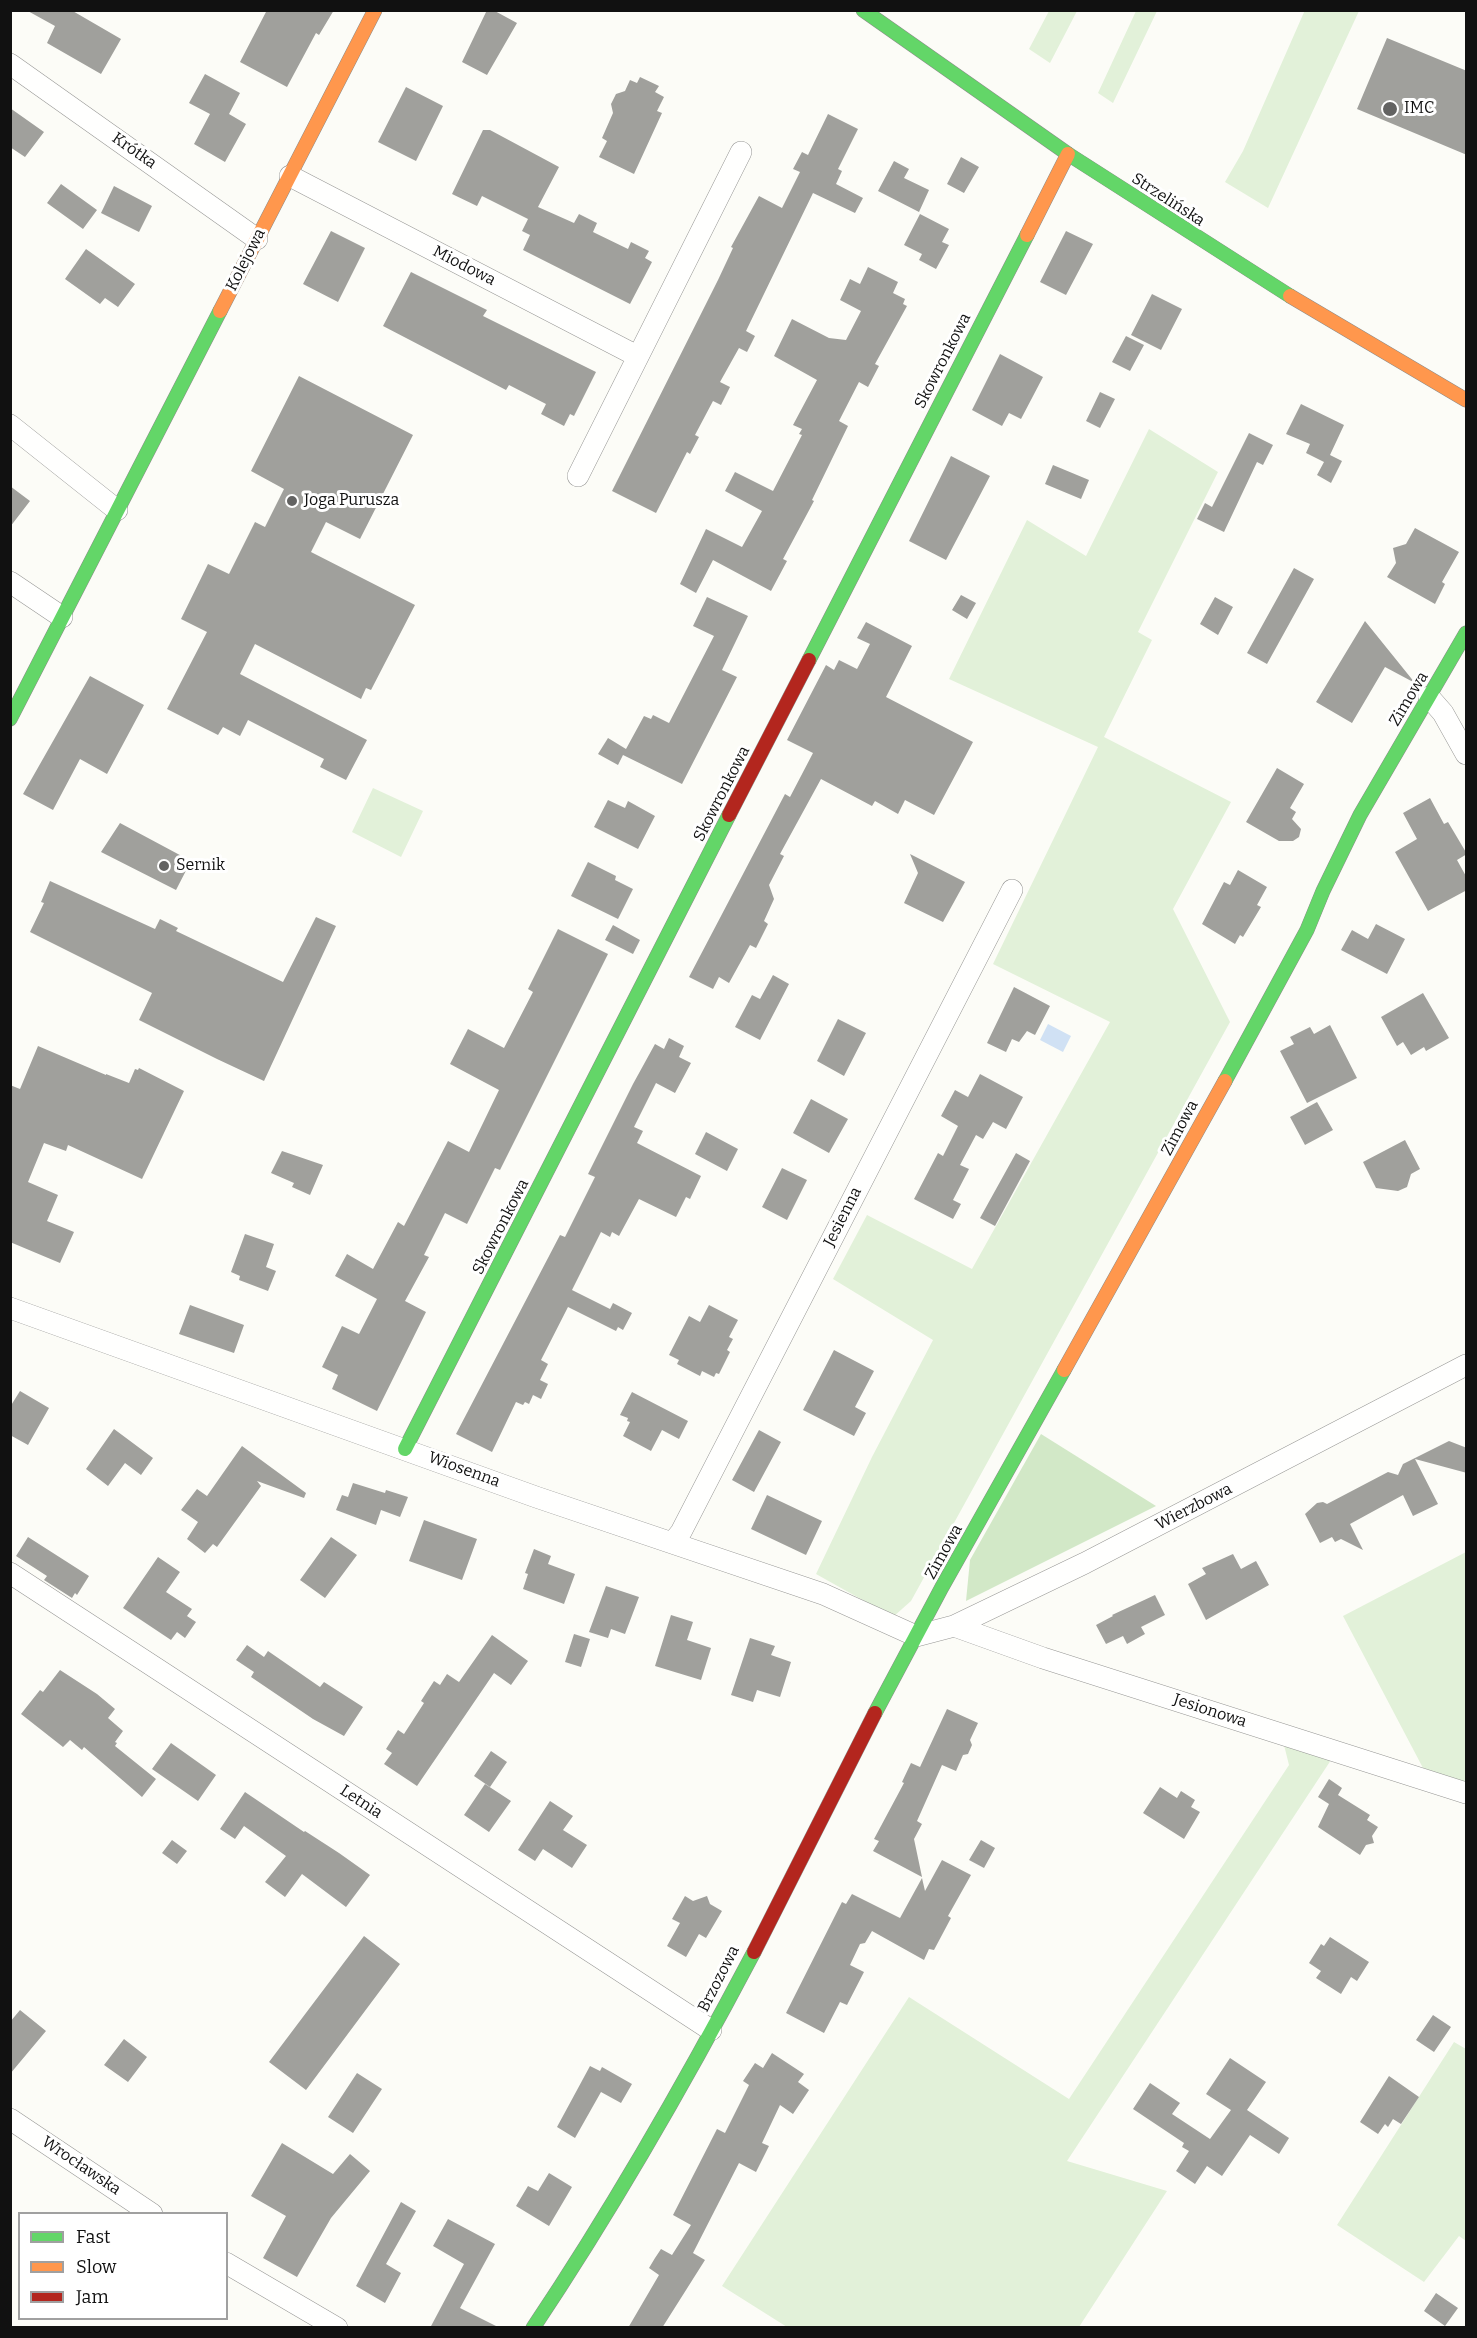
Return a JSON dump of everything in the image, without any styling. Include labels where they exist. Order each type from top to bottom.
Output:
[{"type":"street","name":"Kolejowa","points":[[10,718],[375,10]]},
{"type":"street","name":"Strzelińska","points":[[863,10],[1068,154],[1198,239],[1376,348],[1467,400]]},
{"type":"street","name":"Krótka","points":[[10,64],[257,239]]},
{"type":"street","points":[[578,477],[741,152]]},
{"type":"street","name":"Skowronkowa","points":[[405,1449],[1068,154]]},
{"type":"street","name":"Miodowa","points":[[290,176],[637,356]]},
{"type":"street","points":[[10,425],[117,510]]},
{"type":"street","points":[[10,582],[62,616]]},
{"type":"street","name":"Zimowa","points":[[916,1636],[1150,1220],[1307,930],[1320,895],[1358,821],[1467,633]]},
{"type":"street","points":[[1429,697],[1443,713],[1467,754]]},
{"type":"street","name":"Jesienna","points":[[673,1542],[681,1532],[1012,890]]},
{"type":"street","name":"Wiosenna","points":[[10,1308],[536,1497],[823,1594],[916,1636]]},
{"type":"street","name":"Wierzbowa","points":[[916,1636],[954,1626],[1084,1563],[1467,1365]]},
{"type":"street","name":"Letnia","points":[[10,1573],[711,2030]]},
{"type":"street","name":"Jesionowa","points":[[954,1626],[1043,1658],[1467,1793]]},
{"type":"street","name":"Brzozowa","points":[[533,2328],[633,2172],[711,2030],[916,1636]]},
{"type":"street","name":"Wrocławska","points":[[10,2119],[149,2212]]},
{"type":"street","points":[[228,2264],[337,2328]]},
{"type":"green space","points":[[1305,10],[1359,11],[1268,208],[1225,182],[1243,151]]},
{"type":"green space","points":[[1049,11],[1077,11],[1050,63],[1029,49]]},
{"type":"green space","points":[[1136,11],[1157,11],[1113,103],[1098,93]]},
{"type":"green space","points":[[1149,429],[1218,472],[1138,632],[1152,640],[1104,737],[1231,802],[1173,909],[1230,1022],[911,1601],[893,1617],[816,1574],[872,1457],[933,1340],[833,1279],[867,1215],[972,1269],[1110,1022],[993,964],[1098,747],[949,679],[1027,520],[1086,556]]},
{"type":"green space","points":[[373,788],[423,811],[401,857],[352,832]]},
{"type":"green space","points":[[1041,1434],[1156,1506],[966,1601],[970,1560]]},
{"type":"green space","points":[[1466,1552],[1466,1783],[1423,1768],[1343,1616]]},
{"type":"green space","points":[[1284,1745],[1331,1760],[1067,2161],[1167,2191],[1079,2327],[787,2327],[722,2286],[909,1997],[1069,2099],[1289,1765]]},
{"type":"green space","points":[[1454,2042],[1466,2049],[1466,2241],[1459,2236],[1424,2282],[1337,2225]]},
{"type":"water","points":[[1048,1024],[1071,1036],[1063,1052],[1040,1040]]},
{"type":"building","points":[[26,10],[71,10],[121,39],[101,74],[47,43],[55,26]]},
{"type":"building","points":[[267,10],[334,10],[319,35],[316,33],[287,87],[240,62]]},
{"type":"building","points":[[487,10],[493,10],[517,23],[487,75],[462,62]]},
{"type":"building","points":[[1387,38],[1467,71],[1467,155],[1357,109]]},
{"type":"building","points":[[205,74],[240,93],[229,114],[246,124],[225,162],[194,144],[210,114],[189,103]]},
{"type":"building","points":[[640,77],[659,86],[655,92],[664,97],[657,111],[662,113],[634,174],[599,157],[607,141],[602,138],[613,113],[611,104],[616,94],[625,91],[630,80],[637,83]]},
{"type":"building","points":[[406,87],[443,106],[416,161],[378,142]]},
{"type":"building","points":[[10,108],[44,132],[25,157],[10,147]]},
{"type":"building","points":[[828,114],[858,129],[838,169],[842,171],[836,184],[863,198],[855,213],[813,193],[746,331],[755,336],[747,352],[739,348],[720,382],[730,387],[721,405],[713,401],[695,435],[699,437],[690,454],[687,452],[656,513],[612,491],[718,280],[733,248],[731,247],[759,196],[782,208],[800,172],[793,169],[802,152],[808,155]]},
{"type":"building","points":[[483,130],[490,130],[559,167],[538,207],[574,223],[579,214],[597,223],[593,232],[628,249],[631,242],[649,251],[645,258],[652,262],[630,304],[523,250],[530,235],[522,231],[528,219],[482,196],[477,206],[452,194]]},
{"type":"building","points":[[961,157],[979,167],[964,193],[947,184]]},
{"type":"building","points":[[894,161],[909,169],[904,178],[929,190],[919,212],[878,191]]},
{"type":"building","points":[[61,184],[97,210],[83,229],[47,203]]},
{"type":"building","points":[[114,186],[152,206],[139,232],[101,213]]},
{"type":"building","points":[[920,214],[949,229],[942,242],[949,245],[936,269],[919,260],[922,254],[904,245]]},
{"type":"building","points":[[331,231],[365,248],[338,302],[303,284]]},
{"type":"building","points":[[1066,231],[1093,244],[1066,295],[1040,282]]},
{"type":"building","points":[[86,249],[135,284],[118,307],[105,298],[100,304],[65,279]]},
{"type":"building","points":[[868,267],[898,282],[893,293],[905,299],[903,304],[907,306],[875,364],[879,366],[868,387],[859,382],[839,421],[848,426],[812,500],[814,501],[783,559],[787,561],[771,591],[713,560],[696,593],[680,584],[706,529],[742,547],[762,511],[725,491],[735,472],[773,491],[802,435],[799,434],[802,429],[793,425],[817,380],[774,356],[792,319],[829,338],[846,340],[861,311],[840,300],[850,279],[860,284]]},
{"type":"building","points":[[411,272],[487,310],[483,316],[596,372],[574,416],[570,414],[564,426],[541,414],[546,404],[509,385],[506,390],[383,326]]},
{"type":"building","points":[[1152,294],[1182,309],[1161,350],[1131,335]]},
{"type":"building","points":[[1126,336],[1144,345],[1130,371],[1112,362]]},
{"type":"building","points":[[1000,354],[1043,377],[1021,419],[1009,413],[1002,426],[972,410]]},
{"type":"building","points":[[299,376],[413,435],[360,539],[326,522],[311,552],[415,605],[371,690],[366,688],[361,699],[255,644],[240,674],[367,740],[346,780],[320,767],[324,759],[248,720],[240,736],[223,727],[218,735],[167,709],[207,632],[181,619],[208,564],[229,574],[255,522],[265,527],[284,489],[251,471]]},
{"type":"building","points":[[1100,392],[1115,399],[1100,428],[1086,421]]},
{"type":"building","points":[[1301,404],[1344,425],[1330,455],[1342,461],[1331,483],[1317,475],[1324,462],[1306,453],[1310,444],[1286,434]]},
{"type":"building","points":[[1249,433],[1273,445],[1263,465],[1257,462],[1224,532],[1197,519],[1205,503],[1212,507]]},
{"type":"building","points":[[951,456],[990,476],[946,560],[909,541]]},
{"type":"building","points":[[1053,465],[1089,480],[1081,499],[1045,484]]},
{"type":"building","points":[[10,486],[30,501],[10,527]]},
{"type":"building","points":[[1415,528],[1459,552],[1442,582],[1445,584],[1435,604],[1387,577],[1396,563],[1393,548],[1406,544]]},
{"type":"building","points":[[1294,568],[1314,579],[1267,664],[1247,653]]},
{"type":"building","points":[[961,595],[976,603],[967,619],[952,610]]},
{"type":"building","points":[[707,597],[748,616],[722,670],[737,677],[682,784],[623,755],[618,765],[598,754],[608,738],[626,749],[644,716],[651,719],[653,715],[669,723],[714,636],[693,626]]},
{"type":"building","points":[[1215,597],[1233,607],[1218,635],[1200,624]]},
{"type":"building","points":[[1365,621],[1415,683],[1385,667],[1352,723],[1316,702]]},
{"type":"building","points":[[866,622],[912,646],[886,697],[973,742],[934,815],[905,800],[898,814],[875,801],[872,806],[821,779],[780,854],[784,856],[769,885],[774,899],[764,921],[768,924],[756,948],[750,945],[729,983],[719,977],[713,989],[689,977],[785,794],[790,797],[813,753],[787,740],[826,665],[834,670],[839,660],[857,669],[870,644],[857,638]]},
{"type":"building","points":[[90,676],[144,705],[107,774],[80,759],[53,810],[23,794]]},
{"type":"building","points":[[1277,768],[1304,784],[1290,808],[1296,812],[1292,819],[1301,829],[1299,837],[1293,841],[1279,841],[1246,822]]},
{"type":"building","points":[[1430,798],[1444,824],[1448,822],[1467,854],[1457,860],[1467,878],[1467,890],[1428,911],[1395,852],[1417,839],[1403,813]]},
{"type":"building","points":[[608,800],[625,808],[628,801],[655,816],[638,849],[594,827]]},
{"type":"building","points":[[120,823],[191,861],[176,890],[101,852]]},
{"type":"building","points":[[910,854],[965,882],[943,922],[904,903],[918,873]]},
{"type":"building","points":[[588,862],[616,876],[615,880],[633,889],[618,919],[571,896]]},
{"type":"building","points":[[1238,870],[1267,887],[1257,905],[1261,907],[1243,937],[1240,935],[1235,944],[1202,924],[1224,882],[1230,885]]},
{"type":"building","points":[[50,881],[155,929],[160,919],[178,928],[176,931],[283,982],[316,917],[336,926],[264,1081],[139,1020],[152,993],[30,932],[44,903],[41,902]]},
{"type":"building","points":[[1376,924],[1405,939],[1387,974],[1341,950],[1352,930],[1368,939]]},
{"type":"building","points":[[613,925],[640,940],[633,954],[605,940]]},
{"type":"building","points":[[558,929],[608,954],[500,1170],[495,1168],[467,1224],[445,1213],[424,1255],[429,1257],[405,1301],[426,1312],[377,1411],[332,1389],[338,1375],[322,1367],[342,1326],[359,1334],[377,1299],[335,1276],[347,1254],[373,1269],[398,1222],[404,1226],[448,1141],[469,1152],[499,1090],[450,1064],[468,1029],[504,1048],[533,992],[528,989]]},
{"type":"building","points":[[773,975],[789,984],[760,1040],[735,1027],[752,995],[760,999]]},
{"type":"building","points":[[1014,987],[1050,1006],[1035,1035],[1027,1031],[1019,1042],[1012,1039],[1006,1052],[987,1043]]},
{"type":"building","points":[[1423,993],[1449,1038],[1426,1051],[1424,1047],[1411,1055],[1403,1042],[1397,1046],[1381,1017]]},
{"type":"building","points":[[838,1019],[866,1033],[844,1076],[817,1061]]},
{"type":"building","points":[[1330,1025],[1357,1078],[1307,1103],[1280,1051],[1294,1044],[1290,1037],[1310,1027],[1314,1034]]},
{"type":"building","points":[[669,1038],[684,1046],[679,1057],[691,1063],[675,1093],[656,1083],[634,1127],[643,1131],[637,1143],[701,1176],[690,1199],[686,1197],[676,1217],[639,1199],[619,1236],[612,1232],[610,1237],[601,1232],[572,1290],[610,1309],[613,1303],[632,1313],[623,1330],[618,1327],[616,1331],[568,1307],[541,1360],[548,1364],[540,1380],[548,1384],[541,1399],[533,1395],[529,1404],[525,1402],[523,1405],[516,1402],[492,1452],[456,1434],[560,1235],[565,1237],[595,1177],[588,1174],[633,1084],[655,1044],[664,1049]]},
{"type":"building","points":[[38,1046],[129,1083],[135,1069],[139,1068],[184,1091],[142,1179],[68,1145],[66,1151],[44,1143],[28,1182],[58,1195],[47,1221],[74,1232],[60,1263],[10,1242],[10,1085],[20,1089]]},
{"type":"building","points":[[980,1074],[1023,1097],[1006,1129],[993,1122],[983,1139],[976,1135],[960,1165],[969,1169],[953,1200],[961,1204],[953,1219],[914,1199],[938,1153],[943,1156],[958,1126],[941,1116],[955,1090],[968,1097]]},
{"type":"building","points":[[811,1099],[848,1119],[829,1153],[793,1133]]},
{"type":"building","points":[[1317,1102],[1333,1130],[1305,1145],[1290,1117]]},
{"type":"building","points":[[706,1132],[738,1149],[727,1171],[695,1154]]},
{"type":"building","points":[[1405,1140],[1420,1169],[1411,1174],[1407,1187],[1398,1191],[1376,1188],[1363,1162]]},
{"type":"building","points":[[282,1151],[323,1165],[310,1195],[292,1187],[294,1183],[271,1173]]},
{"type":"building","points":[[1016,1153],[1030,1161],[995,1226],[980,1218]]},
{"type":"building","points":[[782,1168],[807,1180],[787,1220],[762,1207]]},
{"type":"building","points":[[245,1234],[274,1244],[266,1267],[276,1271],[268,1291],[239,1280],[240,1276],[231,1272]]},
{"type":"building","points":[[190,1305],[244,1325],[234,1353],[179,1334]]},
{"type":"building","points":[[709,1305],[738,1320],[729,1337],[733,1339],[727,1350],[730,1352],[719,1374],[716,1373],[714,1377],[702,1371],[700,1376],[677,1364],[679,1360],[669,1355],[689,1316],[700,1322]]},
{"type":"building","points":[[834,1350],[874,1371],[855,1407],[866,1413],[854,1436],[803,1410]]},
{"type":"building","points":[[20,1391],[49,1408],[28,1445],[10,1435],[10,1407]]},
{"type":"building","points":[[632,1392],[688,1421],[679,1439],[662,1430],[651,1451],[623,1436],[630,1422],[627,1421],[628,1418],[620,1415]]},
{"type":"building","points":[[114,1429],[153,1458],[141,1475],[125,1463],[108,1486],[86,1469]]},
{"type":"building","points":[[759,1430],[781,1442],[754,1492],[732,1480]]},
{"type":"building","points":[[1449,1441],[1467,1448],[1467,1473],[1415,1459],[1438,1504],[1413,1516],[1403,1495],[1350,1524],[1363,1550],[1341,1539],[1335,1542],[1332,1537],[1320,1543],[1305,1514],[1317,1503],[1327,1504],[1388,1472],[1398,1475],[1403,1464]]},
{"type":"building","points":[[242,1446],[306,1493],[304,1498],[257,1481],[261,1486],[217,1547],[213,1544],[205,1553],[187,1539],[198,1522],[181,1510],[197,1489],[207,1496]]},
{"type":"building","points":[[353,1483],[408,1497],[400,1517],[381,1510],[376,1525],[336,1510],[342,1495],[348,1497]]},
{"type":"building","points":[[767,1495],[822,1521],[806,1555],[751,1529]]},
{"type":"building","points":[[424,1520],[477,1539],[462,1580],[409,1561]]},
{"type":"building","points":[[28,1537],[89,1576],[77,1595],[75,1593],[72,1598],[44,1580],[47,1576],[16,1556]]},
{"type":"building","points":[[331,1537],[357,1555],[325,1598],[300,1580]]},
{"type":"building","points":[[534,1549],[551,1556],[548,1564],[575,1574],[564,1604],[523,1589],[528,1574],[525,1573]]},
{"type":"building","points":[[1233,1554],[1241,1569],[1256,1561],[1269,1585],[1206,1620],[1188,1584],[1206,1574],[1202,1568]]},
{"type":"building","points":[[158,1557],[180,1572],[166,1592],[192,1609],[187,1616],[196,1622],[185,1638],[177,1632],[171,1640],[123,1608]]},
{"type":"building","points":[[606,1586],[639,1597],[625,1634],[611,1629],[608,1638],[589,1632]]},
{"type":"building","points":[[1155,1595],[1165,1615],[1141,1627],[1145,1634],[1127,1644],[1123,1636],[1106,1644],[1096,1625]]},
{"type":"building","points":[[671,1615],[693,1622],[687,1640],[711,1648],[701,1680],[655,1666]]},
{"type":"building","points":[[574,1634],[590,1639],[581,1667],[565,1662]]},
{"type":"building","points":[[492,1635],[528,1661],[511,1685],[494,1673],[417,1786],[384,1764],[392,1753],[386,1749],[398,1730],[404,1734],[424,1703],[421,1701],[434,1681],[440,1685],[447,1674],[459,1682]]},
{"type":"building","points":[[750,1638],[775,1646],[771,1655],[791,1662],[780,1697],[757,1690],[753,1702],[731,1695]]},
{"type":"building","points":[[247,1645],[264,1657],[268,1651],[320,1687],[324,1682],[363,1707],[344,1736],[313,1719],[251,1677],[254,1672],[236,1660]]},
{"type":"building","points":[[60,1670],[97,1694],[115,1709],[108,1718],[123,1731],[115,1742],[117,1743],[115,1746],[156,1779],[142,1797],[84,1747],[82,1750],[70,1740],[63,1747],[21,1714],[40,1690],[43,1692]]},
{"type":"building","points":[[947,1709],[978,1723],[970,1740],[972,1745],[968,1754],[963,1755],[956,1771],[942,1765],[917,1821],[922,1824],[914,1839],[922,1877],[873,1851],[879,1841],[874,1839],[904,1783],[902,1782],[911,1763],[920,1767]]},
{"type":"building","points":[[171,1743],[216,1775],[198,1801],[152,1769]]},
{"type":"building","points":[[491,1751],[507,1762],[490,1787],[474,1776]]},
{"type":"building","points":[[1329,1779],[1342,1788],[1338,1795],[1370,1815],[1367,1820],[1378,1827],[1372,1836],[1374,1843],[1366,1845],[1360,1855],[1318,1827],[1329,1804],[1318,1797]]},
{"type":"building","points":[[485,1784],[511,1801],[489,1832],[464,1815]]},
{"type":"building","points":[[1160,1787],[1177,1798],[1181,1791],[1195,1800],[1191,1807],[1200,1812],[1184,1839],[1143,1813]]},
{"type":"building","points":[[245,1792],[370,1875],[346,1907],[302,1874],[285,1897],[265,1882],[286,1856],[244,1826],[235,1839],[220,1829]]},
{"type":"building","points":[[550,1801],[573,1816],[563,1830],[587,1845],[572,1868],[543,1849],[535,1861],[518,1850]]},
{"type":"building","points":[[172,1840],[187,1851],[177,1864],[162,1853]]},
{"type":"building","points":[[981,1840],[995,1848],[984,1868],[969,1860]]},
{"type":"building","points":[[942,1860],[971,1875],[948,1916],[951,1918],[934,1950],[929,1949],[924,1960],[872,1931],[865,1943],[860,1944],[850,1965],[864,1972],[847,2005],[840,2002],[824,2033],[786,2013],[842,1902],[846,1904],[852,1894],[900,1918],[922,1878],[925,1891]]},
{"type":"building","points":[[685,1896],[693,1901],[707,1896],[710,1904],[722,1911],[706,1938],[699,1934],[686,1957],[667,1946],[680,1923],[672,1919]]},
{"type":"building","points":[[364,1936],[400,1964],[306,2090],[269,2062]]},
{"type":"building","points":[[1330,1937],[1369,1962],[1357,1981],[1351,1977],[1341,1994],[1316,1978],[1321,1971],[1309,1963],[1321,1944],[1324,1946]]},
{"type":"building","points":[[20,2010],[46,2031],[10,2074],[10,2022]]},
{"type":"building","points":[[1433,2015],[1451,2027],[1434,2052],[1416,2040]]},
{"type":"building","points":[[124,2039],[147,2057],[128,2082],[104,2065]]},
{"type":"building","points":[[772,2053],[804,2074],[798,2082],[809,2090],[793,2114],[780,2105],[762,2143],[769,2146],[756,2172],[739,2163],[693,2253],[705,2260],[662,2328],[628,2328],[659,2275],[649,2268],[655,2258],[661,2249],[672,2255],[691,2225],[673,2215],[717,2129],[725,2133],[749,2085],[743,2081],[755,2063],[763,2068]]},
{"type":"building","points":[[1230,2058],[1266,2082],[1247,2110],[1289,2138],[1279,2154],[1250,2135],[1222,2176],[1207,2166],[1195,2184],[1176,2171],[1189,2151],[1182,2147],[1184,2143],[1133,2109],[1150,2083],[1180,2103],[1172,2114],[1210,2139],[1231,2110],[1206,2094]]},
{"type":"building","points":[[590,2066],[600,2071],[602,2067],[632,2084],[621,2103],[601,2092],[575,2138],[557,2127]]},
{"type":"building","points":[[357,2073],[382,2089],[353,2133],[328,2117]]},
{"type":"building","points":[[1389,2076],[1419,2097],[1401,2124],[1393,2119],[1388,2127],[1385,2124],[1378,2134],[1360,2122]]},
{"type":"building","points":[[282,2143],[333,2174],[350,2154],[370,2171],[331,2218],[297,2277],[263,2258],[286,2216],[251,2196]]},
{"type":"building","points":[[549,2173],[572,2187],[549,2226],[516,2206],[528,2186],[538,2191]]},
{"type":"building","points":[[401,2202],[416,2211],[386,2264],[401,2273],[385,2303],[356,2286]]},
{"type":"building","points":[[448,2219],[495,2244],[460,2308],[500,2328],[430,2328],[464,2264],[433,2246]]},
{"type":"building","points":[[1436,2293],[1458,2308],[1445,2326],[1424,2311]]},
{"type":"traffic: fast","points":[[863,10],[1068,154],[1290,296]]},
{"type":"traffic: fast","points":[[809,660],[1027,235]]},
{"type":"traffic: fast","points":[[10,719],[220,311]]},
{"type":"traffic: fast","points":[[1225,1081],[1307,930],[1360,815],[1466,633]]},
{"type":"traffic: fast","points":[[405,1449],[729,815]]},
{"type":"traffic: fast","points":[[875,1713],[942,1587],[1064,1370]]},
{"type":"traffic: fast","points":[[533,2328],[648,2143],[754,1952]]},
{"type":"traffic: slow","points":[[220,311],[375,10]]},
{"type":"traffic: slow","points":[[1027,235],[1068,154]]},
{"type":"traffic: slow","points":[[1290,296],[1466,400]]},
{"type":"traffic: slow","points":[[1064,1370],[1225,1081]]},
{"type":"traffic: jam","points":[[729,815],[809,660]]},
{"type":"traffic: jam","points":[[754,1952],[875,1713]]},
{"type":"place","name":"IMC","points":[[1390,109]]},
{"type":"place","name":"Joga Purusza","points":[[292,501]]},
{"type":"place","name":"Sernik","points":[[164,866]]}]
